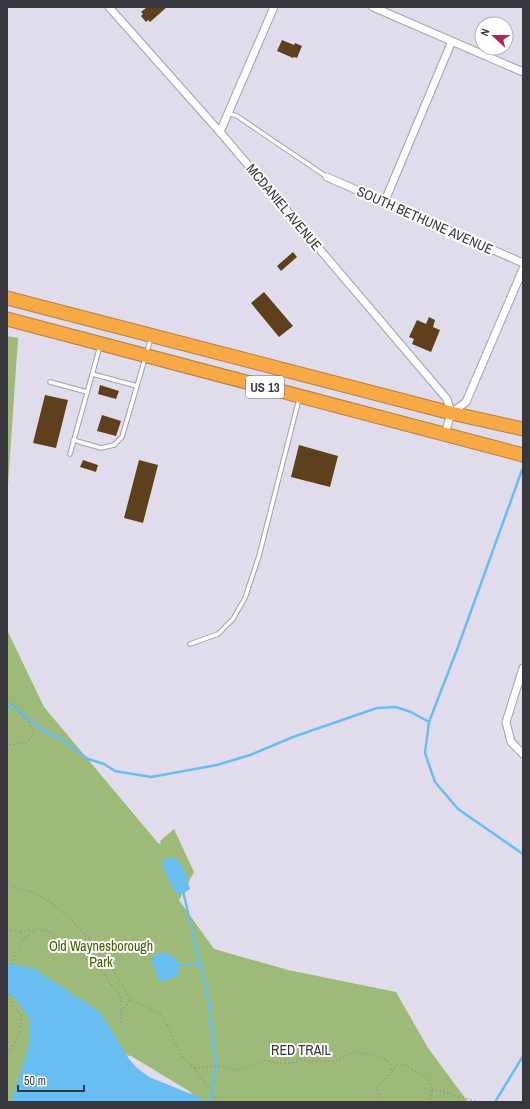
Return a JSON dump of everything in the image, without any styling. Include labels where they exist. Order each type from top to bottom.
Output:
[{"type":"highway","name":"US 13","points":[[7,298],[450,413],[523,429]]},
{"type":"highway","name":"US 13","points":[[7,319],[523,455]]},
{"type":"street","name":"MCDANIEL AVENUE","points":[[109,7],[220,132],[447,399],[450,413]]},
{"type":"street","points":[[220,132],[274,7]]},
{"type":"street","points":[[373,7],[523,72]]},
{"type":"street","points":[[384,202],[452,41]]},
{"type":"street","name":"SOUTH BETHUNE AVENUE","points":[[327,177],[523,264]]},
{"type":"street","points":[[445,434],[450,413],[466,402],[523,269]]},
{"type":"street","points":[[523,668],[506,722],[511,742],[523,754]]},
{"type":"lane","points":[[228,112],[237,116],[313,169],[327,177]]},
{"type":"lane","points":[[73,440],[101,448],[114,445],[122,437],[152,336]]},
{"type":"lane","points":[[70,454],[86,392],[101,343]]},
{"type":"lane","points":[[92,374],[138,386]]},
{"type":"lane","points":[[50,382],[86,392]]},
{"type":"lane","points":[[190,644],[218,634],[233,618],[245,598],[259,556],[299,396]]},
{"type":"path","points":[[7,698],[29,722],[33,732],[31,739],[22,744],[7,744]]},
{"type":"path","points":[[7,884],[29,891],[48,900],[70,918],[114,971],[130,999],[157,1012],[165,1020],[180,1054],[194,1068],[218,1102]]},
{"type":"path","points":[[7,929],[21,932],[38,930],[56,935],[63,944],[76,949],[83,957],[102,971],[121,995],[120,1027]]},
{"type":"path","points":[[11,968],[16,952],[20,948],[24,938],[38,930]]},
{"type":"path","points":[[21,932],[22,942]]},
{"type":"path","points":[[7,991],[14,1007],[21,1015],[21,1026],[18,1038],[7,1053]]},
{"type":"path","points":[[121,1013],[130,999]]},
{"type":"path","name":"RED TRAIL","points":[[194,1068],[220,1066],[236,1070],[252,1066],[266,1060],[283,1063],[301,1060],[322,1062],[339,1060],[354,1052],[374,1055],[387,1060],[390,1064],[392,1072]]},
{"type":"path","points":[[383,1102],[377,1090],[378,1085],[384,1081],[396,1065],[405,1065],[425,1076],[432,1086],[430,1100],[432,1102]]},
{"type":"path","points":[[432,1088],[479,1102]]},
{"type":"green space","points":[[7,336],[18,338],[7,500]]},
{"type":"green space","name":"Old Waynesborough Park","points":[[7,630],[44,707],[158,843],[161,844],[160,841],[174,829],[194,872],[179,900],[214,949],[288,970],[396,992],[428,1048],[468,1102],[201,1102],[189,1091],[131,1056],[83,1047],[22,1102],[7,1102]]},
{"type":"water","points":[[170,857],[179,862],[186,875],[190,889],[184,893],[176,894],[163,868],[162,861]]},
{"type":"water","points":[[164,952],[174,957],[180,965],[178,976],[162,982],[158,979],[151,960],[155,955]]},
{"type":"water","points":[[7,963],[33,968],[100,1012],[129,1059],[136,1067],[149,1077],[201,1098],[205,1102],[11,1102],[27,1052],[30,1037],[29,1018],[13,996],[7,995]]},
{"type":"building","points":[[147,7],[167,7],[150,22],[148,20],[146,22],[141,16],[143,14],[141,12]]},
{"type":"building","points":[[282,40],[294,45],[295,43],[302,46],[297,58],[293,58],[277,51]]},
{"type":"building","points":[[293,252],[297,257],[281,271],[277,266]]},
{"type":"building","points":[[264,292],[293,326],[279,337],[251,303]]},
{"type":"building","points":[[429,317],[435,320],[433,327],[440,330],[431,352],[412,344],[414,339],[409,337],[417,320],[426,324]]},
{"type":"building","points":[[100,385],[119,391],[116,399],[98,394]]},
{"type":"building","points":[[45,395],[68,400],[56,448],[33,443]]},
{"type":"building","points":[[102,415],[121,421],[116,436],[97,431]]},
{"type":"building","points":[[299,445],[338,456],[330,487],[291,477]]},
{"type":"building","points":[[83,460],[98,465],[96,472],[80,467]]},
{"type":"building","points":[[139,460],[158,465],[143,523],[124,518]]},
{"type":"waterway","points":[[522,470],[458,647],[429,722],[425,753],[435,782],[458,809],[523,854]]},
{"type":"waterway","points":[[7,705],[15,708],[42,730],[61,739],[88,759],[104,764],[115,771],[151,777],[217,765],[250,755],[293,737],[377,708],[396,707],[411,712],[429,722]]},
{"type":"waterway","points":[[183,891],[209,1002],[216,1065],[211,1099],[209,1102]]},
{"type":"waterway","points":[[178,965],[199,964]]},
{"type":"waterway","points":[[495,1102],[523,1056]]}]
